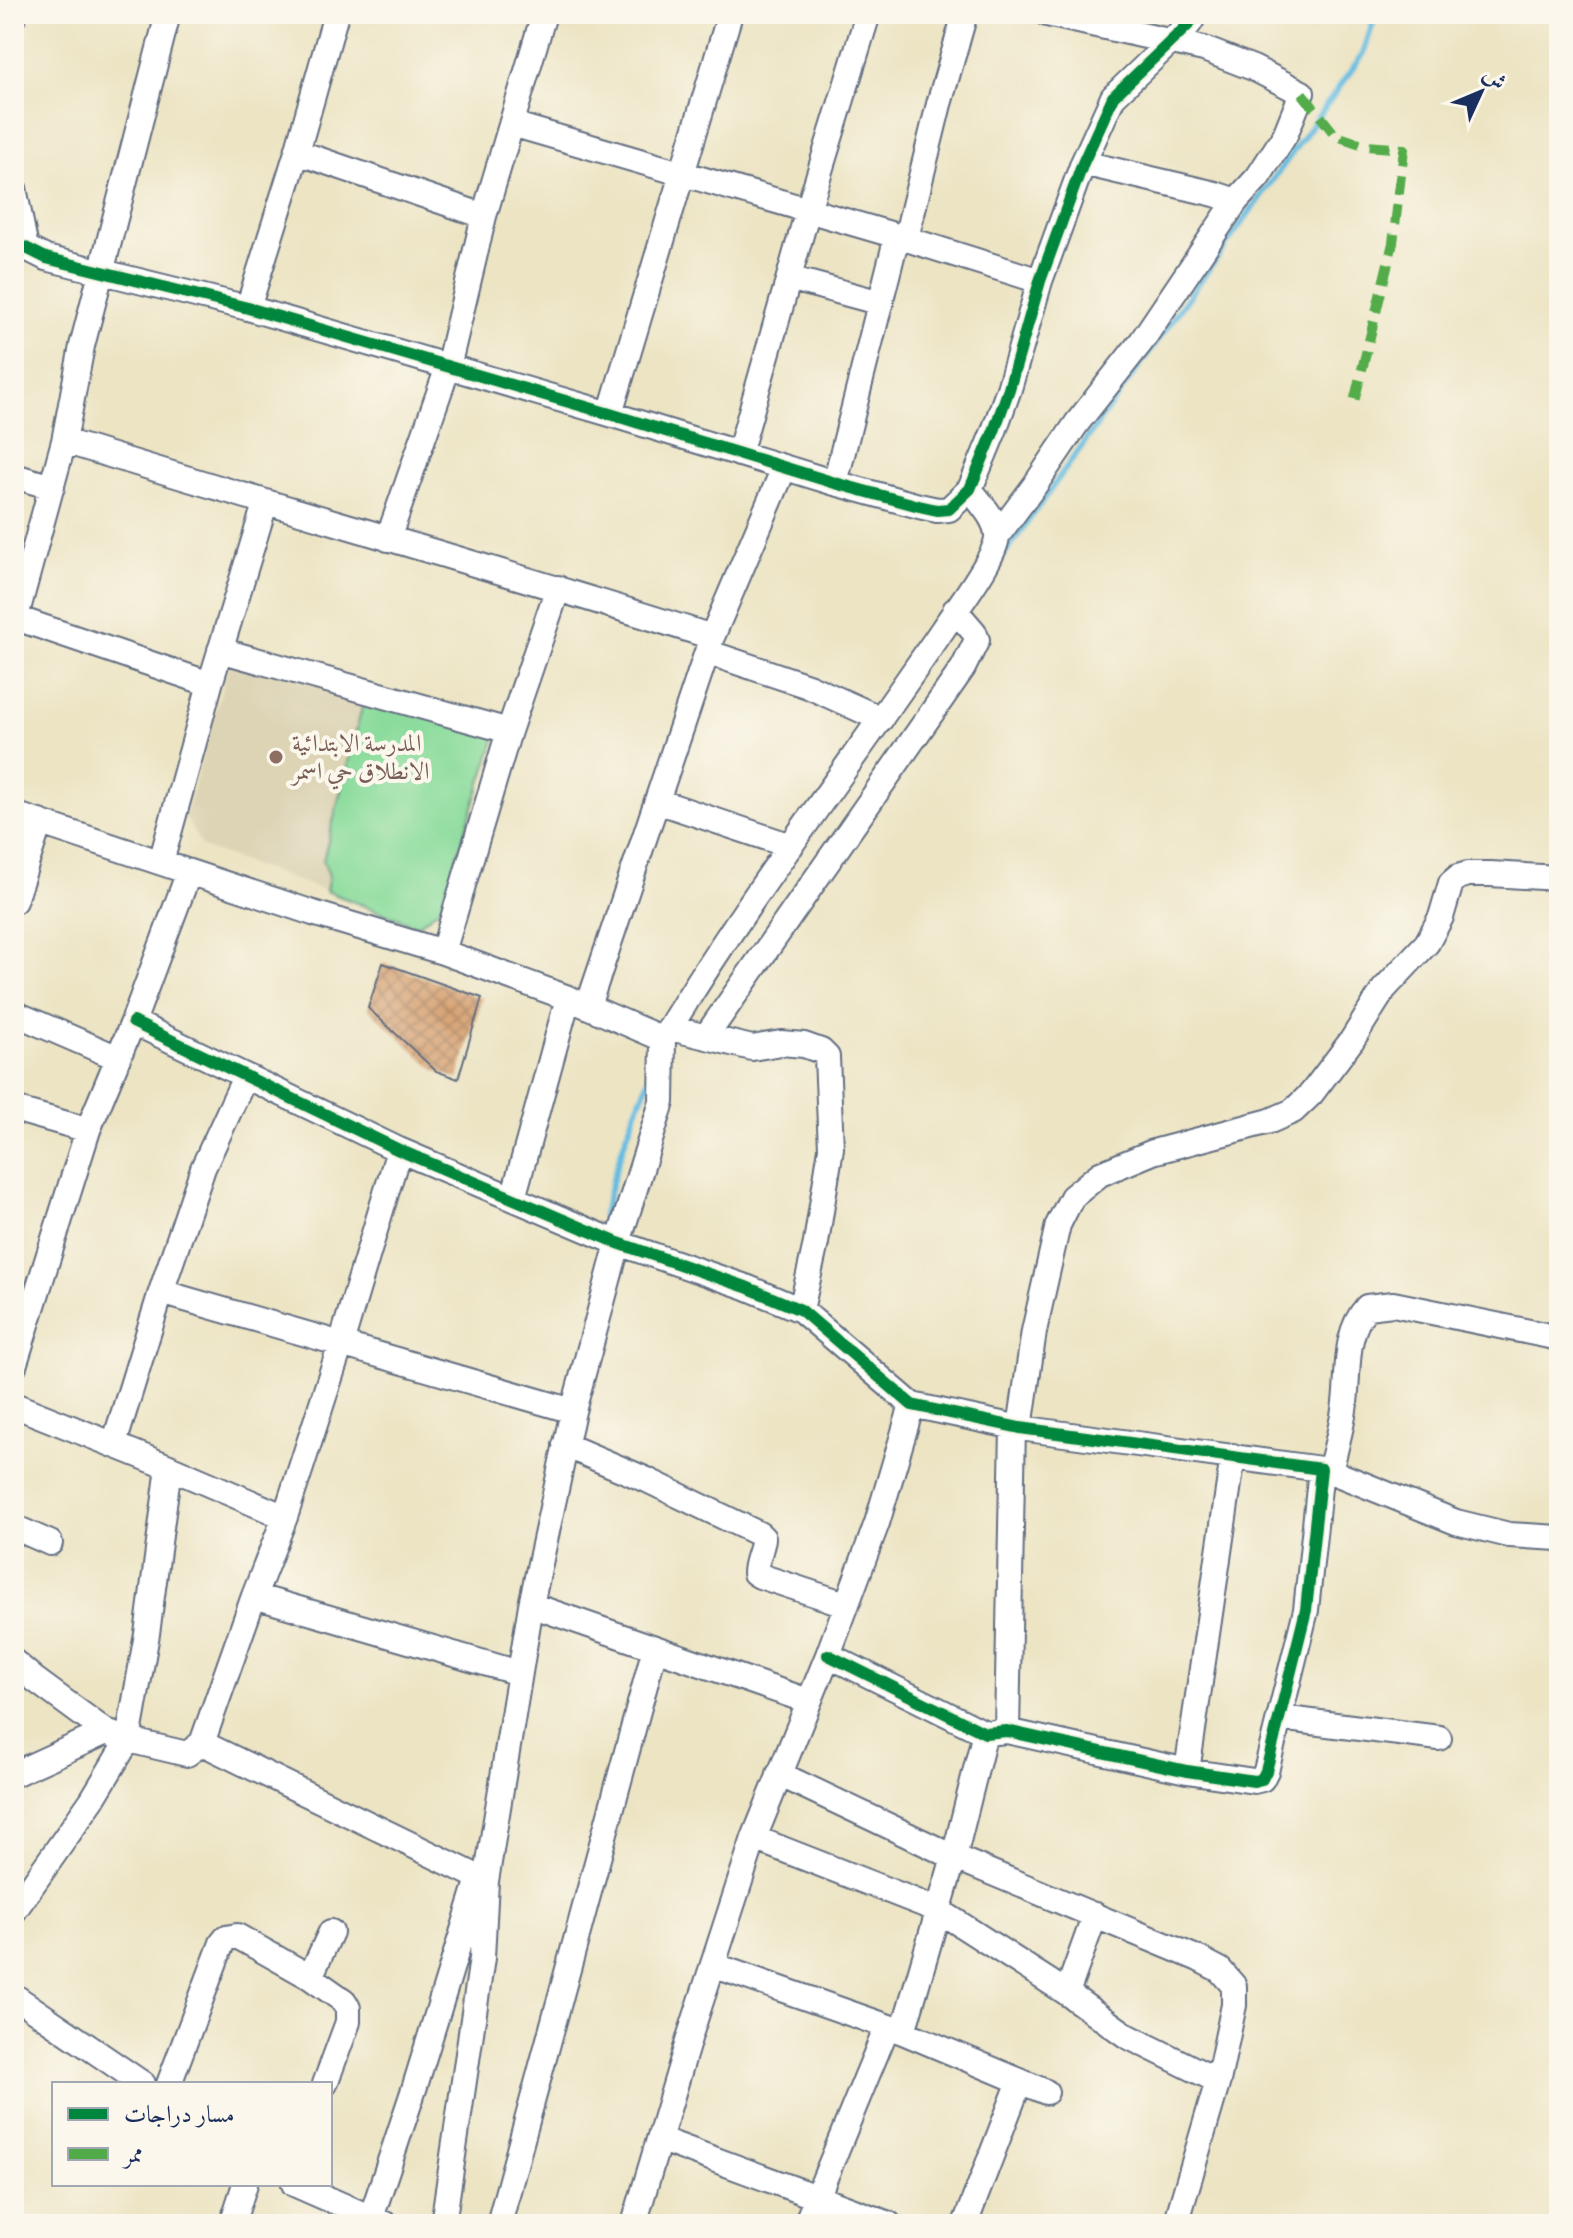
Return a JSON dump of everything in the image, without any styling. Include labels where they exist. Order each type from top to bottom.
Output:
[{"type":"street","points":[[168,14],[82,346],[64,441],[15,621],[210,684]]},
{"type":"street","points":[[248,308],[336,14]]},
{"type":"street","points":[[388,539],[448,367],[484,216],[544,14]]},
{"type":"street","points":[[610,414],[730,14]]},
{"type":"street","points":[[739,454],[808,210],[868,14]]},
{"type":"street","points":[[835,483],[881,303],[965,14]]},
{"type":"street","points":[[299,2186],[378,2221],[415,2086],[483,1880],[531,1605],[565,1445],[618,1243],[662,1102],[666,1034],[731,930],[955,610],[994,549],[997,536],[1077,423],[1141,342],[1236,201],[1258,177],[1285,135],[1302,93],[1253,68],[1204,49],[1047,14]]},
{"type":"street","points":[[14,188],[20,246],[46,258],[248,308],[835,483],[937,510],[949,509],[970,489],[1009,389],[1040,281],[1083,163],[1113,97],[1189,24],[1195,14]]},
{"type":"street","points":[[512,124],[901,237],[1040,281]]},
{"type":"street","points":[[297,152],[484,216]]},
{"type":"street","points":[[1083,163],[1236,201]]},
{"type":"street","points":[[789,278],[881,303]]},
{"type":"street","points":[[64,441],[265,504],[558,588],[709,644],[881,719]]},
{"type":"street","points":[[513,1198],[578,1002],[657,801],[709,644],[784,468]]},
{"type":"street","points":[[14,476],[52,487]]},
{"type":"street","points":[[970,489],[992,520],[997,536]]},
{"type":"street","points":[[161,862],[210,684],[265,504]]},
{"type":"street","points":[[443,952],[509,731],[558,588]]},
{"type":"street","points":[[707,1035],[963,668],[977,640],[955,610]]},
{"type":"street","points":[[220,650],[509,731]]},
{"type":"street","points":[[657,801],[791,846]]},
{"type":"street","points":[[14,814],[313,913],[443,952],[666,1034],[707,1035],[752,1048],[781,1043],[804,1045],[821,1051],[827,1057],[831,1148],[816,1243],[801,1310]]},
{"type":"street","points":[[14,901],[40,822]]},
{"type":"street","points":[[14,1366],[88,1130],[133,1022],[189,872]]},
{"type":"street","points":[[806,2224],[895,2030],[996,1732],[1017,1427],[1058,1225],[1072,1197],[1100,1174],[1153,1152],[1270,1121],[1293,1111],[1311,1094],[1352,1040],[1384,989],[1427,943],[1441,917],[1451,883],[1458,877],[1490,874],[1559,878]]},
{"type":"street","points":[[14,1013],[118,1058]]},
{"type":"street","points":[[133,1022],[399,1150],[618,1243],[746,1287],[801,1310],[912,1405],[1017,1427],[1325,1470],[1456,1522],[1509,1535],[1559,1538]]},
{"type":"street","points":[[114,1444],[203,1168],[245,1077]]},
{"type":"street","points":[[14,1109],[88,1130]]},
{"type":"street","points":[[14,1662],[117,1736],[187,1754],[202,1743],[285,1517],[399,1150]]},
{"type":"street","points":[[161,1292],[573,1411]]},
{"type":"street","points":[[828,1655],[996,1732],[1187,1771],[1254,1781],[1262,1779],[1306,1610],[1325,1470],[1344,1410],[1350,1339],[1357,1318],[1367,1307],[1393,1304],[1559,1338]]},
{"type":"street","points":[[14,1405],[285,1517]]},
{"type":"street","points":[[634,2224],[754,1838],[877,1523],[912,1405]]},
{"type":"street","points":[[565,1445],[759,1534],[763,1538],[755,1573],[845,1604]]},
{"type":"street","points":[[1187,1771],[1233,1456]]},
{"type":"street","points":[[14,1911],[92,1800],[117,1736],[147,1634],[169,1467]]},
{"type":"street","points":[[14,1527],[50,1543]]},
{"type":"street","points":[[254,1596],[519,1673]]},
{"type":"street","points":[[531,1605],[808,1701]]},
{"type":"street","points":[[499,2224],[655,1648]]},
{"type":"street","points":[[1280,1718],[1439,1738]]},
{"type":"street","points":[[14,1774],[117,1736]]},
{"type":"street","points":[[202,1743],[483,1880]]},
{"type":"street","points":[[779,1774],[954,1857],[1220,1970],[1234,1986],[1234,2005],[1218,2081],[1176,2224]]},
{"type":"street","points":[[754,1838],[938,1910],[1067,1993],[1127,2036],[1218,2081]]},
{"type":"street","points":[[443,2224],[482,1958],[483,1880]]},
{"type":"street","points":[[1067,1993],[1095,1915]]},
{"type":"street","points":[[310,1977],[331,1932]]},
{"type":"street","points":[[170,2082],[222,1943],[226,1938],[237,1936],[310,1977],[344,2001],[349,2014],[326,2082]]},
{"type":"street","points":[[713,1965],[895,2030],[1046,2092]]},
{"type":"street","points":[[14,1996],[140,2082]]},
{"type":"street","points":[[974,2222],[1020,2081]]},
{"type":"street","points":[[659,2139],[889,2224]]},
{"type":"street","points":[[232,2224],[244,2186]]},
{"type":"shaded area","name":"المدرسة الابتدائية الانطلاق حي اسمر","points":[[231,658],[365,696],[323,861],[329,875],[326,891],[202,847],[185,817]]},
{"type":"green space","points":[[365,696],[497,734],[440,908],[417,926],[326,891],[329,875],[323,861]]},
{"type":"building","points":[[383,963],[482,998],[458,1079],[436,1071],[368,1008]]},
{"type":"waterway","points":[[1000,560],[1363,54],[1376,14]]},
{"type":"waterway","points":[[603,1217],[624,1143],[653,1071]]},
{"type":"marked path","points":[[1302,93],[1336,136],[1367,146],[1404,149],[1393,243],[1354,402]]},
{"type":"cycle path","points":[[14,244],[46,258],[248,308],[835,483],[919,506],[949,509],[970,489],[994,431],[1040,281],[1083,163],[1113,97],[1189,24],[1195,14]]},
{"type":"cycle path","points":[[133,1022],[399,1150],[618,1243],[746,1287],[801,1310],[912,1405],[1020,1428],[1321,1469],[1306,1610],[1262,1779],[1254,1781],[1187,1771],[1007,1731],[985,1733],[828,1655]]},
{"type":"place","name":"المدرسة الابتدائية الانطلاق حي اسمر","points":[[276,757]]}]
